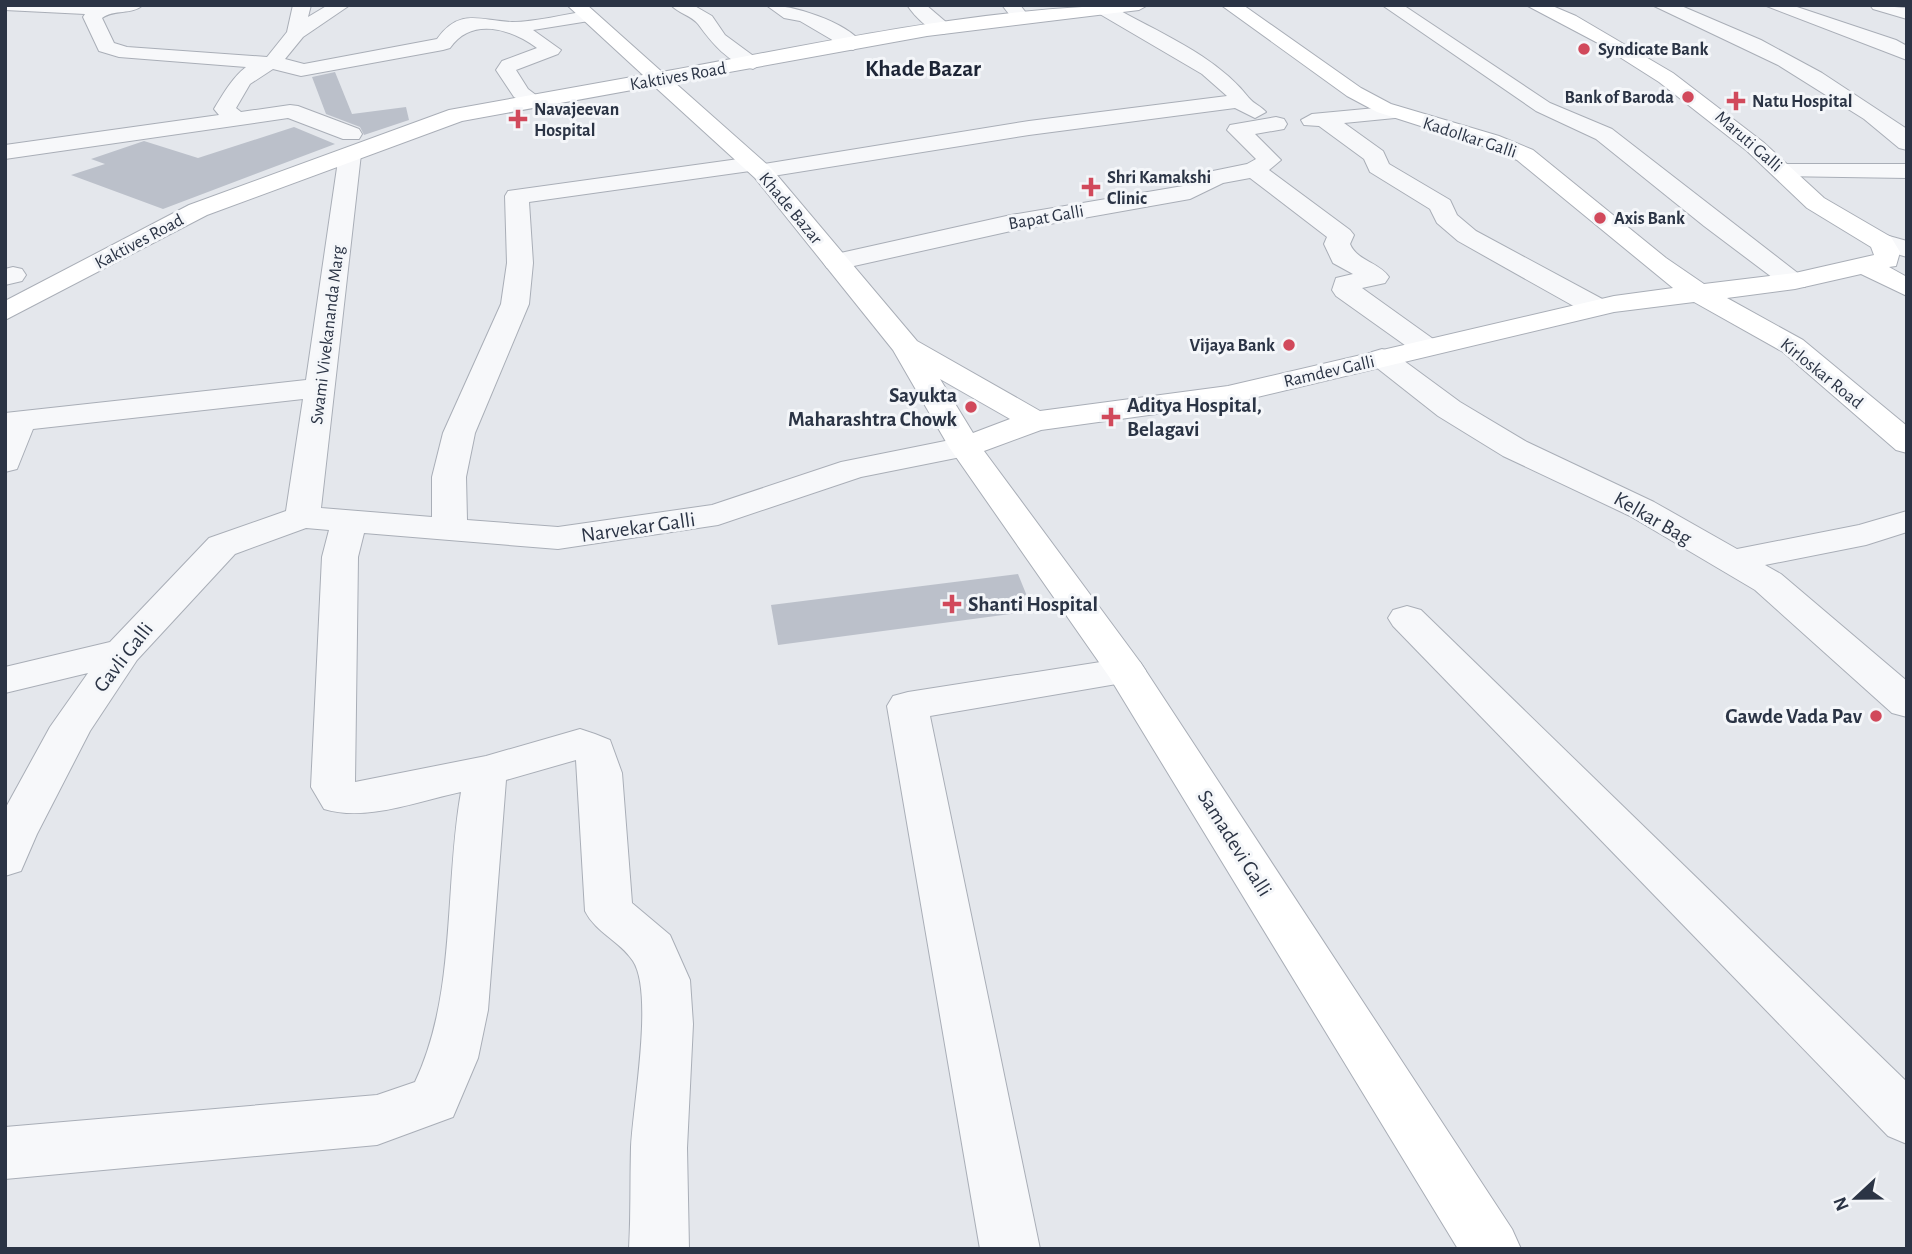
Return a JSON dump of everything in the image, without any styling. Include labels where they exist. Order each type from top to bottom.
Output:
[{"type":"main road","name":"Kaktives Road","points":[[5,312],[198,210],[351,144],[457,115],[944,28],[1016,12],[1139,5]]},
{"type":"main road","name":"Kadolkar Galli","points":[[1230,5],[1287,41],[1354,92],[1396,112],[1491,141],[1525,155],[1657,264],[1695,291]]},
{"type":"main road","name":"Maruti Galli","points":[[1535,5],[1570,21],[1670,78],[1784,171],[1792,183],[1815,204],[1894,246],[1887,252],[1886,260],[1862,264]]},
{"type":"main road","name":"Khade Bazar","points":[[578,9],[757,168],[906,347],[965,447]]},
{"type":"main road","name":"Ramdev Galli","points":[[965,447],[1035,421],[1228,395],[1597,307],[1695,291],[1795,281],[1862,264]]},
{"type":"main road","points":[[1862,264],[1907,288]]},
{"type":"main road","name":"Kirloskar Road","points":[[1695,291],[1793,346],[1907,443]]},
{"type":"main road","points":[[906,347],[1035,421]]},
{"type":"main road","name":"Samadevi Galli","points":[[965,447],[1126,671],[1491,1249]]},
{"type":"street","points":[[5,5],[41,9],[102,9],[134,5]]},
{"type":"street","points":[[296,33],[302,5]]},
{"type":"street","points":[[236,118],[225,109],[241,79],[253,68],[272,63],[296,33],[341,5]]},
{"type":"street","points":[[680,5],[706,20],[706,25],[723,44],[753,63]]},
{"type":"street","points":[[775,5],[790,14],[805,16],[853,44]]},
{"type":"street","points":[[916,5],[924,15],[944,28]]},
{"type":"street","points":[[1391,5],[1525,96],[1604,134],[1713,221],[1795,281]]},
{"type":"street","points":[[1670,8],[1714,5]]},
{"type":"street","points":[[1773,5],[1889,44],[1907,54]]},
{"type":"street","points":[[1879,5],[1907,14]]},
{"type":"street","points":[[1092,8],[1209,70],[1234,90],[1243,106],[1276,124]]},
{"type":"street","points":[[1670,8],[1713,24],[1829,86],[1899,134],[1907,143]]},
{"type":"street","points":[[102,9],[92,18],[106,47],[272,63],[301,70],[443,44],[448,32],[460,24],[499,23],[578,9]]},
{"type":"street","points":[[511,19],[551,50],[509,65],[506,70],[521,93],[535,102]]},
{"type":"street","points":[[290,111],[303,84],[301,70]]},
{"type":"street","points":[[450,530],[449,477],[459,433],[515,304],[520,263],[517,196],[757,168],[1029,128],[1240,101]]},
{"type":"street","points":[[5,152],[290,111],[351,144]]},
{"type":"street","points":[[1396,112],[1276,124],[1238,131],[1270,160],[1254,170],[1341,235],[1337,244],[1342,257],[1376,277],[1346,285],[1346,290],[1426,347]]},
{"type":"street","points":[[1324,119],[1375,156],[1378,167],[1441,205],[1446,218],[1467,236],[1597,307]]},
{"type":"street","name":"Swami Vivekananda Marg","points":[[303,517],[351,144]]},
{"type":"street","name":"Bapat Galli","points":[[836,262],[1011,223],[1190,192],[1216,177],[1254,170]]},
{"type":"street","points":[[1784,171],[1907,171]]},
{"type":"street","name":"Kelkar Bag","points":[[1382,358],[1449,409],[1515,449],[1642,509],[1768,582],[1907,703]]},
{"type":"street","points":[[5,462],[13,422],[320,388]]},
{"type":"street","name":"Narvekar Galli","points":[[303,517],[558,538],[718,515],[853,469],[965,447]]},
{"type":"street","name":"Gavli Galli","points":[[5,859],[14,834],[71,727],[123,651],[222,546],[303,517]]},
{"type":"street","points":[[1730,561],[1866,534],[1907,521]]},
{"type":"street","points":[[349,522],[340,557],[332,787],[340,799],[361,798],[486,771],[580,744],[595,751],[600,773],[609,911],[653,949],[665,980],[667,1024],[659,1148],[659,1249]]},
{"type":"street","points":[[1407,618],[1907,1119]]},
{"type":"street","points":[[5,680],[123,651]]},
{"type":"street","points":[[1010,1249],[978,1069],[912,740],[908,706],[1126,671]]},
{"type":"street","points":[[5,1153],[377,1120],[434,1100],[456,1046],[469,950],[478,811],[486,771]]},
{"type":"building","points":[[335,72],[352,114],[406,107],[409,120],[364,135],[360,127],[326,114],[312,77]]},
{"type":"building","points":[[294,127],[335,144],[163,209],[71,175],[105,164],[91,159],[144,141],[198,158]]},
{"type":"building","points":[[1018,574],[1033,611],[778,645],[771,605]]},
{"type":"place","name":"Syndicate Bank","points":[[1584,49]]},
{"type":"place","name":"Bank of Baroda","points":[[1688,97]]},
{"type":"place","name":"Natu Hospital","points":[[1736,101]]},
{"type":"place","name":"Navajeevan Hospital","points":[[518,119]]},
{"type":"place","name":"Shri Kamakshi Clinic","points":[[1091,187]]},
{"type":"place","name":"Axis Bank","points":[[1600,218]]},
{"type":"place","name":"Vijaya Bank","points":[[1289,345]]},
{"type":"place","name":"Sayukta Maharashtra Chowk","points":[[971,407]]},
{"type":"place","name":"Aditya Hospital, Belagavi","points":[[1111,417]]},
{"type":"place","name":"Shanti Hospital","points":[[952,604]]},
{"type":"place","name":"Gawde Vada Pav","points":[[1876,716]]},
{"type":"district","name":"Khade Bazar","points":[[923,68]]}]
